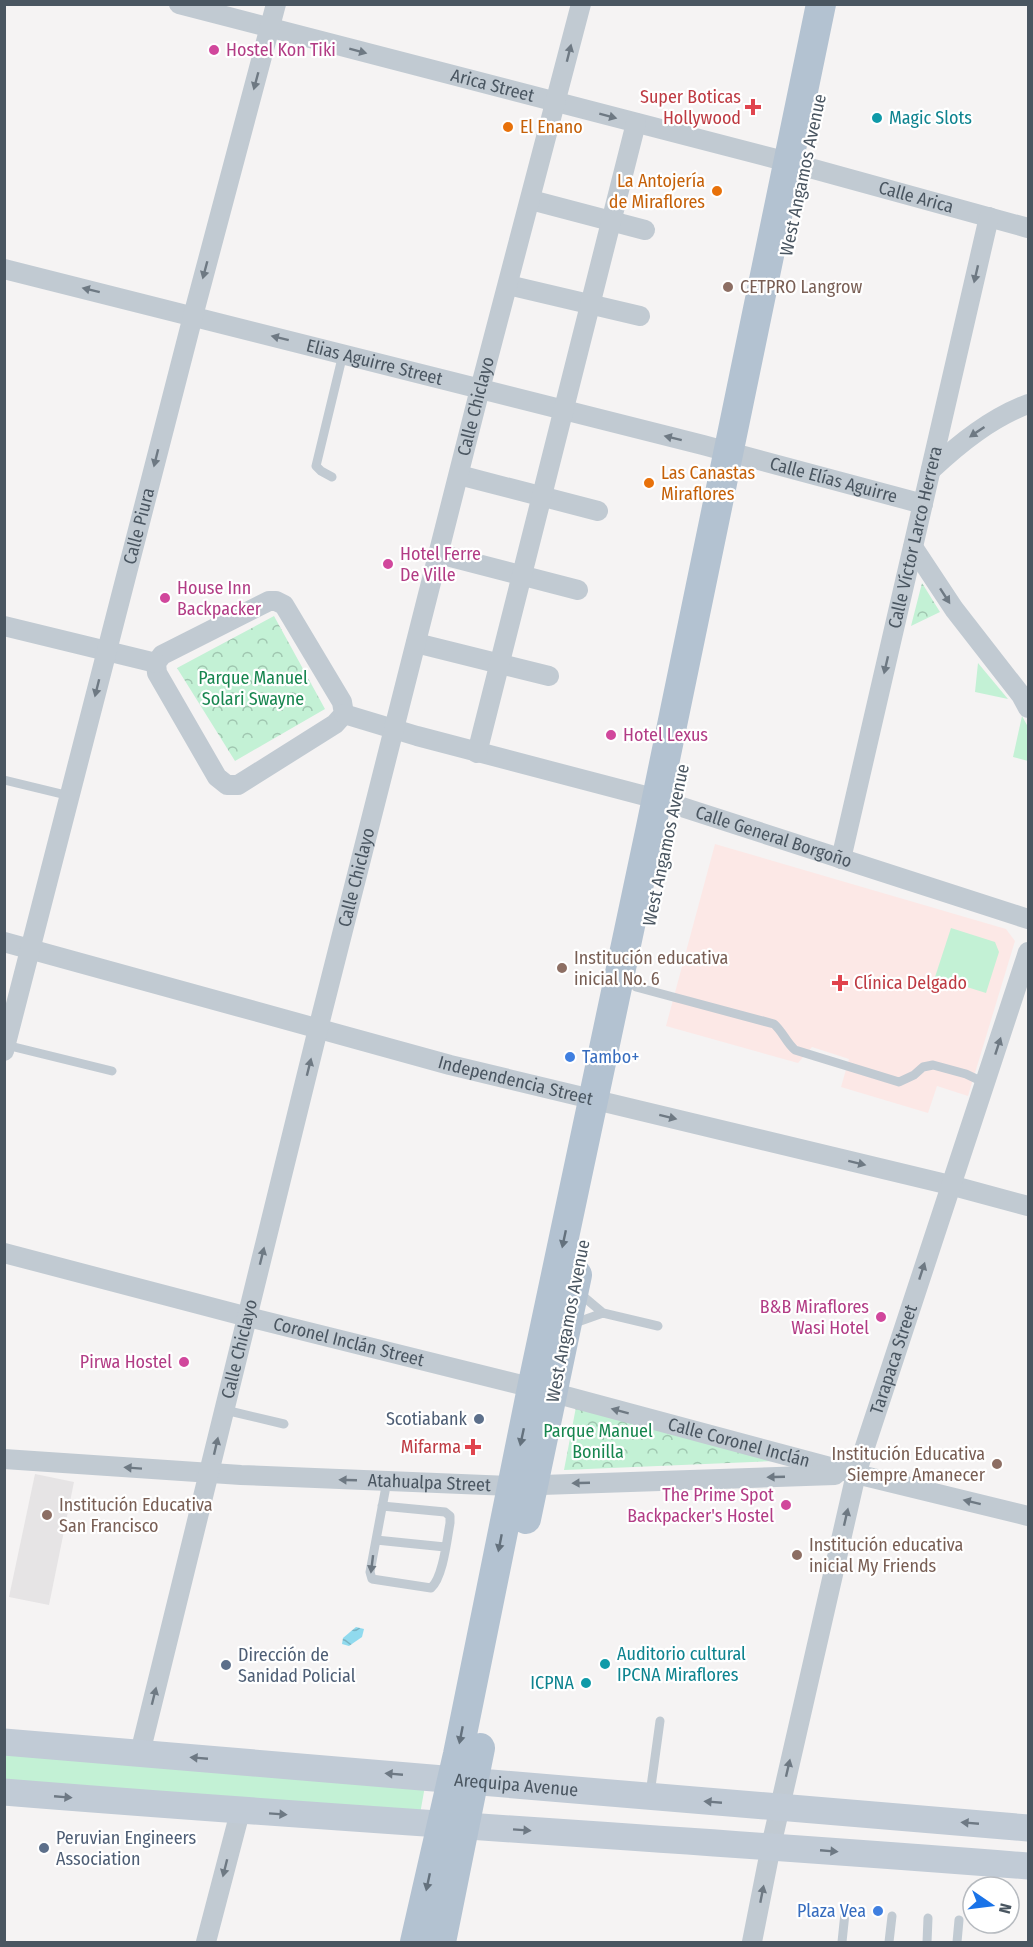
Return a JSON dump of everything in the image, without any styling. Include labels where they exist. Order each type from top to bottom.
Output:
[{"type":"main road","name":"West Angamos Avenue","points":[[797,165],[821,4]]},
{"type":"main road","name":"West Angamos Avenue","points":[[452,1826],[797,165],[838,4]]},
{"type":"main road","name":"West Angamos Avenue","points":[[543,1390],[567,1326],[602,1101],[636,987],[666,803]]},
{"type":"main road","name":"Arequipa Avenue","points":[[4,1742],[1029,1828]]},
{"type":"main road","points":[[4,1792],[240,1812],[771,1846],[1029,1866]]},
{"type":"main road","points":[[416,1942],[452,1826]]},
{"type":"main road","points":[[441,1942],[452,1826]]},
{"type":"street","name":"Arica Street","points":[[179,4],[797,165]]},
{"type":"street","name":"Calle Piura","points":[[5,1048],[193,316],[276,4]]},
{"type":"street","name":"Calle Chiclayo","points":[[140,1753],[318,1029],[480,389],[581,4]]},
{"type":"street","points":[[477,753],[636,123]]},
{"type":"street","name":"Calle Arica","points":[[797,165],[1029,228]]},
{"type":"street","points":[[531,200],[645,230]]},
{"type":"street","name":"Calle Víctor Larco Herrera","points":[[841,859],[989,217]]},
{"type":"street","name":"Elias Aguirre Street","points":[[4,268],[737,454]]},
{"type":"street","points":[[508,285],[640,316]]},
{"type":"street","points":[[931,470],[976,432],[1029,404]]},
{"type":"street","name":"Calle Elías Aguirre","points":[[737,454],[923,504]]},
{"type":"street","points":[[459,475],[598,511]]},
{"type":"street","points":[[913,547],[954,609],[1029,708]]},
{"type":"street","points":[[439,554],[578,590]]},
{"type":"street","points":[[269,601],[276,601],[284,605],[342,702],[344,714],[335,724],[238,785],[227,785],[216,777],[157,673],[156,663],[162,655],[181,645],[269,601]]},
{"type":"street","points":[[4,626],[156,663]]},
{"type":"street","points":[[416,643],[549,676]]},
{"type":"street","name":"Calle General Borgoño","points":[[344,714],[477,753],[666,803],[1029,919]]},
{"type":"street","name":"Independencia Street","points":[[4,942],[450,1065],[1029,1206]]},
{"type":"street","name":"Tarapaca Street","points":[[752,1942],[771,1846],[856,1474],[1029,952]]},
{"type":"street","name":"Coronel Inclán Street","points":[[4,1252],[248,1317],[543,1390]]},
{"type":"street","name":"Calle Coronel Inclán","points":[[543,1390],[856,1474],[1029,1516]]},
{"type":"street","name":"Atahualpa Street","points":[[4,1459],[210,1473],[522,1486],[856,1474]]},
{"type":"street","points":[[206,1942],[240,1812]]},
{"type":"lane","points":[[332,477],[316,466],[343,354]]},
{"type":"lane","points":[[4,780],[70,796]]},
{"type":"lane","points":[[636,987],[774,1024],[783,1032],[787,1043],[795,1050],[899,1082],[914,1075],[923,1067],[933,1065],[966,1074],[985,1083]]},
{"type":"lane","points":[[5,1048],[112,1071]]},
{"type":"lane","points":[[574,1289],[603,1313],[658,1326]]},
{"type":"lane","points":[[567,1326],[603,1313]]},
{"type":"lane","points":[[225,1410],[284,1424]]},
{"type":"lane","points":[[382,1506],[445,1512],[450,1516],[436,1583],[431,1588],[372,1579],[370,1572],[382,1506],[387,1481]]},
{"type":"lane","points":[[376,1540],[445,1547]]},
{"type":"lane","points":[[650,1796],[660,1721]]},
{"type":"lane","points":[[842,1942],[844,1913]]},
{"type":"lane","points":[[889,1942],[892,1916]]},
{"type":"lane","points":[[927,1942],[928,1918]]},
{"type":"lane","points":[[957,1942],[959,1920]]},
{"type":"shaded area","name":"Clínica Delgado","points":[[715,844],[1006,929],[1015,941],[968,1096],[937,1086],[928,1113],[841,1087],[849,1059],[812,1047],[798,1063],[666,1026]]},
{"type":"shaded area","name":"Institución Educativa San Francisco","points":[[35,1474],[74,1482],[49,1605],[9,1597]]},
{"type":"green space","points":[[922,583],[940,612],[911,626]]},
{"type":"green space","name":"Parque Manuel Solari Swayne","points":[[274,616],[325,709],[235,761],[177,668]]},
{"type":"green space","points":[[978,663],[1008,699],[975,692]]},
{"type":"green space","points":[[1022,716],[1028,727],[1028,761],[1013,757]]},
{"type":"green space","points":[[951,928],[995,942],[999,952],[986,993],[935,977]]},
{"type":"green space","name":"Parque Manuel Bonilla","points":[[576,1407],[775,1461],[564,1470]]},
{"type":"green space","points":[[4,1751],[425,1786],[420,1814],[5,1782]]},
{"type":"water","points":[[356,1627],[364,1629],[362,1637],[349,1646],[342,1644],[343,1638]]},
{"type":"place","name":"Hostel Kon Tiki","points":[[214,50]]},
{"type":"place","name":"Super Boticas Hollywood","points":[[753,107]]},
{"type":"place","name":"Magic Slots","points":[[877,118]]},
{"type":"place","name":"El Enano","points":[[508,127]]},
{"type":"place","name":"La Antojería de Miraflores","points":[[717,191]]},
{"type":"place","name":"CETPRO Langrow","points":[[728,287]]},
{"type":"place","name":"Las Canastas Miraflores","points":[[649,483]]},
{"type":"place","name":"Hotel Ferre De Ville","points":[[388,564]]},
{"type":"place","name":"House Inn Backpacker","points":[[165,598]]},
{"type":"place","name":"Hotel Lexus","points":[[611,735]]},
{"type":"place","name":"Institución educativa inicial No. 6","points":[[562,968]]},
{"type":"place","name":"Clínica Delgado","points":[[840,983]]},
{"type":"place","name":"Tambo+","points":[[570,1057]]},
{"type":"place","name":"B&B Miraflores Wasi Hotel","points":[[881,1317]]},
{"type":"place","name":"Pirwa Hostel","points":[[184,1362]]},
{"type":"place","name":"Scotiabank","points":[[479,1419]]},
{"type":"place","name":"Mifarma","points":[[473,1447]]},
{"type":"place","name":"Institución Educativa Siempre Amanecer","points":[[997,1464]]},
{"type":"place","name":"The Prime Spot Backpacker's Hostel","points":[[786,1505]]},
{"type":"place","name":"Institución Educativa San Francisco","points":[[47,1515]]},
{"type":"place","name":"Institución educativa inicial My Friends","points":[[797,1555]]},
{"type":"place","name":"Auditorio cultural IPCNA Miraflores","points":[[605,1664]]},
{"type":"place","name":"Dirección de Sanidad Policial","points":[[226,1665]]},
{"type":"place","name":"ICPNA","points":[[586,1683]]},
{"type":"place","name":"Peruvian Engineers Association","points":[[44,1848]]},
{"type":"place","name":"Plaza Vea","points":[[878,1911]]}]
